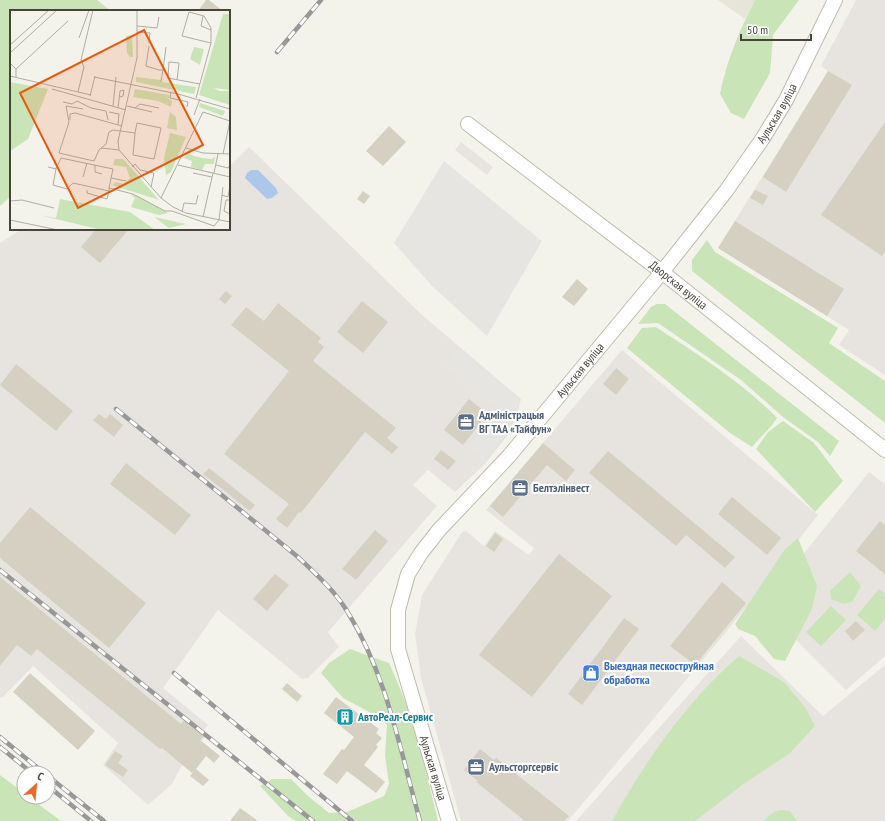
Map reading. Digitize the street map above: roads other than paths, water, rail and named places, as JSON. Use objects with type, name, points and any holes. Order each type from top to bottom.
[{"type":"street","name":"Аульская вуліца","points":[[449,821],[398,649],[398,610],[408,574],[420,553],[439,530],[509,456],[662,272],[726,191],[763,138],[786,100],[835,0]]},
{"type":"street","name":"Дворская вуліца","points":[[468,124],[662,272],[885,450]]},
{"type":"water","points":[[251,170],[258,170],[276,188],[278,193],[272,198],[267,199],[245,178],[247,173]]},
{"type":"railway","points":[[277,52],[321,0]]},
{"type":"railway","points":[[116,409],[298,557],[337,597],[361,635],[382,687],[399,740],[420,821]]},
{"type":"railway","points":[[0,570],[313,821]]},
{"type":"railway","points":[[174,673],[352,821]]},
{"type":"railway","points":[[0,737],[34,765]]},
{"type":"railway","points":[[0,747],[22,765]]},
{"type":"railway","points":[[56,782],[104,821]]},
{"type":"railway","points":[[56,793],[91,821]]},
{"type":"place","name":"Адміністрацыя ВГ ТАА «Тайфун»","points":[[466,422]]},
{"type":"place","name":"Белтэлінвест","points":[[520,488]]},
{"type":"place","name":"Выездная пескоструйная обработка","points":[[591,673]]},
{"type":"place","name":"АвтоРеал-Сервис","points":[[345,717]]},
{"type":"place","name":"Аульсторгсервіс","points":[[476,767]]}]
